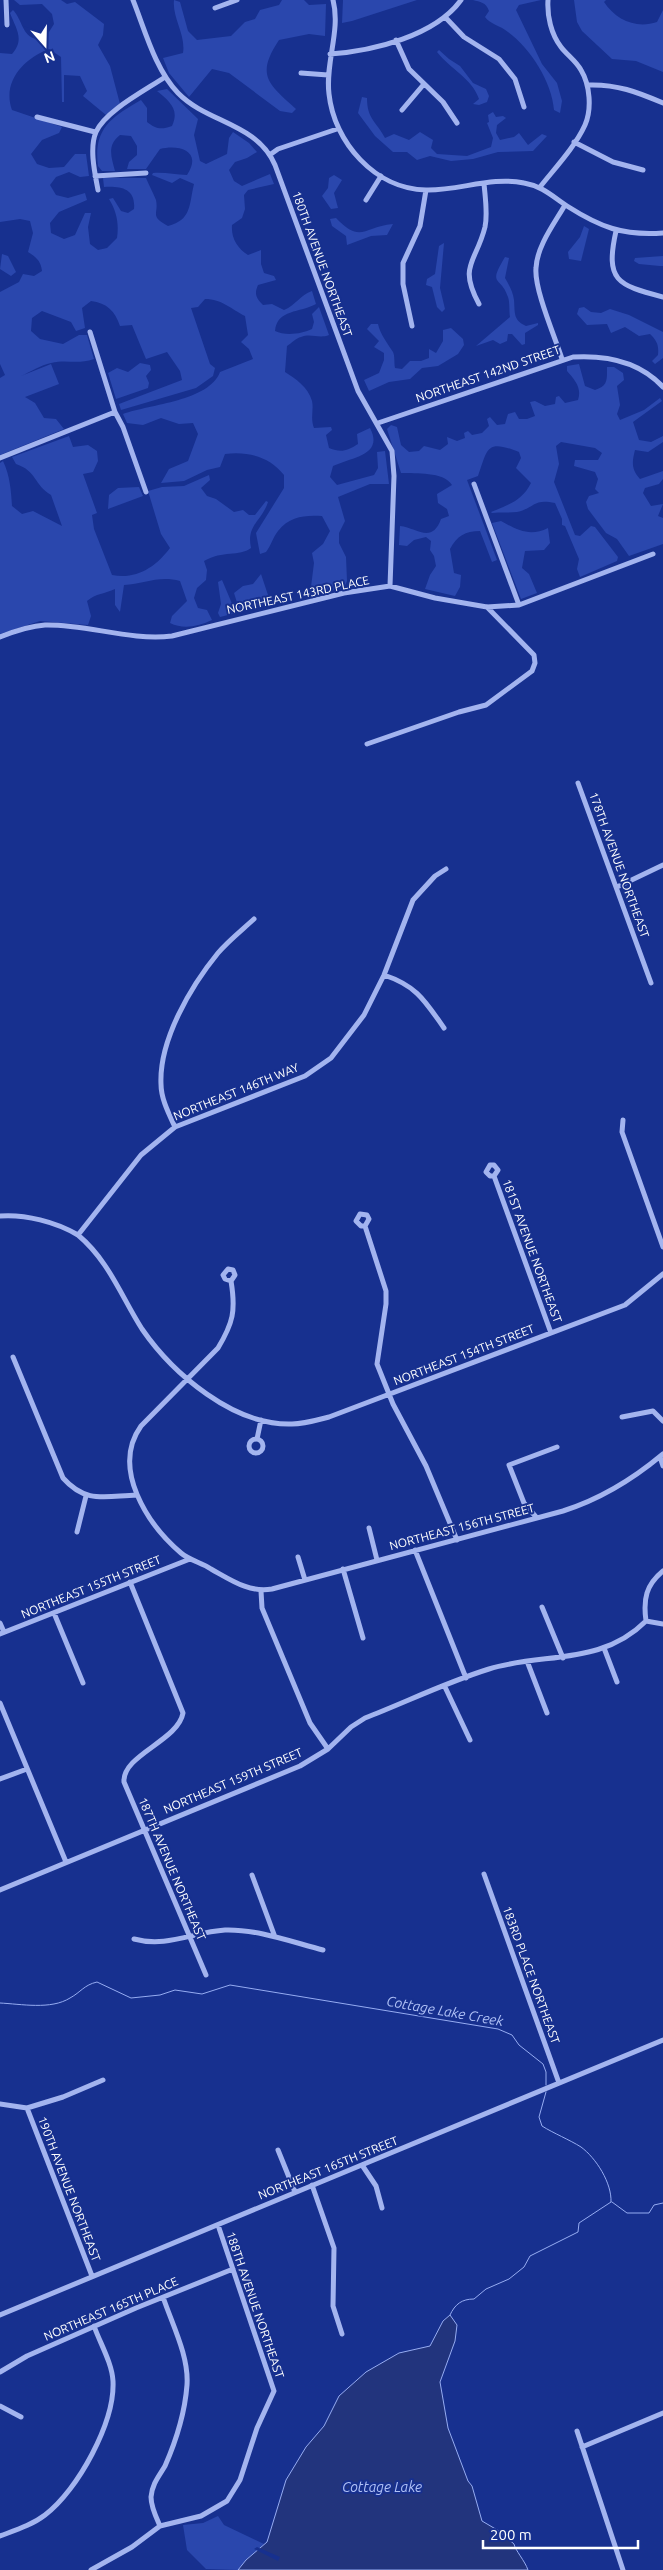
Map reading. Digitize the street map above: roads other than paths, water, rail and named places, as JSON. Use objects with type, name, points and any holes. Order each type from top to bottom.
[{"type":"street","points":[[6,0],[7,25]]},
{"type":"street","name":"180TH AVENUE NORTHEAST","points":[[133,0],[165,77],[191,104],[247,132],[271,154],[353,376],[365,403],[378,423],[392,451],[394,465],[390,586]]},
{"type":"street","points":[[215,8],[236,0]]},
{"type":"street","points":[[332,0],[336,16],[328,74],[331,109],[337,129],[358,158],[381,176],[403,185],[426,190],[508,181],[540,187],[588,219],[616,231],[634,234],[663,233]]},
{"type":"street","points":[[330,54],[364,50],[418,33],[446,18],[461,0]]},
{"type":"street","points":[[540,187],[574,142],[587,119],[588,86],[581,70],[561,47],[554,35],[549,21],[548,0]]},
{"type":"street","points":[[446,18],[464,37],[499,59],[515,79],[524,107]]},
{"type":"street","points":[[396,40],[409,69],[443,102],[456,123]]},
{"type":"street","points":[[301,73],[328,74]]},
{"type":"street","points":[[98,190],[95,176],[94,152],[96,132],[115,112],[165,77]]},
{"type":"street","points":[[402,110],[424,84]]},
{"type":"street","points":[[588,86],[613,85],[632,89],[663,103]]},
{"type":"street","points":[[37,118],[96,132]]},
{"type":"street","points":[[271,154],[280,153],[284,149],[337,129]]},
{"type":"street","points":[[574,142],[613,162],[643,170]]},
{"type":"street","points":[[95,176],[146,174]]},
{"type":"street","points":[[366,200],[381,176]]},
{"type":"street","points":[[479,304],[470,288],[469,270],[484,228],[484,183]]},
{"type":"street","points":[[412,326],[403,284],[404,263],[420,226],[426,190]]},
{"type":"street","points":[[562,358],[538,285],[535,270],[546,239],[565,205]]},
{"type":"street","points":[[616,231],[611,254],[612,265],[616,275],[631,289],[663,297]]},
{"type":"street","points":[[90,332],[115,412],[123,427],[146,492]]},
{"type":"street","name":"NORTHEAST 142ND STREET","points":[[378,423],[562,358],[603,357],[636,367],[663,386]]},
{"type":"street","points":[[0,458],[115,412]]},
{"type":"street","points":[[474,484],[519,605]]},
{"type":"street","name":"NORTHEAST 143RD PLACE","points":[[0,637],[20,629],[46,625],[149,637],[166,637],[344,593],[390,586],[436,598],[487,607],[519,605],[653,554]]},
{"type":"street","points":[[367,744],[459,712],[486,705],[532,672],[535,665],[534,655],[487,607]]},
{"type":"street","name":"178TH AVENUE NORTHEAST","points":[[578,783],[651,983]]},
{"type":"street","points":[[617,887],[663,865]]},
{"type":"street","name":"NORTHEAST 146TH WAY","points":[[78,1235],[141,1154],[174,1127],[304,1076],[331,1058],[353,1032],[384,974],[413,900],[435,876],[446,869]]},
{"type":"street","points":[[174,1127],[161,1085],[162,1068],[169,1040],[195,984],[219,952],[254,919]]},
{"type":"street","points":[[384,974],[402,981],[416,990],[444,1028]]},
{"type":"street","points":[[623,1120],[622,1132],[663,1247]]},
{"type":"street","name":"181ST AVENUE NORTHEAST","points":[[494,1176],[551,1333]]},
{"type":"street","points":[[0,1216],[28,1218],[52,1223],[78,1235]]},
{"type":"street","points":[[365,1226],[386,1291],[386,1304],[376,1357],[389,1394],[426,1466],[457,1540]]},
{"type":"street","name":"NORTHEAST 154TH STREET","points":[[78,1235],[104,1262],[131,1310],[155,1346],[187,1380],[216,1400],[261,1420],[291,1424],[308,1423],[329,1417],[625,1305],[663,1274]]},
{"type":"street","name":"NORTHEAST 156TH STREET","points":[[230,1281],[234,1306],[232,1321],[218,1348],[157,1408],[135,1434],[131,1455],[137,1495],[152,1525],[182,1554],[254,1590],[261,1591],[305,1580],[563,1511],[604,1496],[617,1489],[661,1456]]},
{"type":"street","points":[[13,1357],[63,1478],[74,1490],[86,1496],[137,1495]]},
{"type":"street","points":[[622,1417],[653,1411],[663,1421]]},
{"type":"street","points":[[257,1439],[261,1420]]},
{"type":"street","points":[[536,1517],[524,1503],[509,1465],[557,1447]]},
{"type":"street","points":[[661,1456],[663,1466]]},
{"type":"street","points":[[76,1532],[86,1496]]},
{"type":"street","points":[[369,1528],[377,1560]]},
{"type":"street","points":[[416,1550],[466,1678]]},
{"type":"street","points":[[298,1557],[305,1580]]},
{"type":"street","name":"NORTHEAST 155TH STREET","points":[[2,1633],[190,1559]]},
{"type":"street","points":[[343,1569],[363,1638]]},
{"type":"street","points":[[663,1570],[650,1584],[645,1594],[644,1607],[646,1621],[663,1624]]},
{"type":"street","name":"187TH AVENUE NORTHEAST","points":[[130,1582],[183,1713],[178,1726],[126,1770],[124,1782],[206,1975]]},
{"type":"street","points":[[261,1591],[262,1608],[310,1723],[328,1749]]},
{"type":"street","points":[[542,1607],[563,1658]]},
{"type":"street","points":[[54,1613],[82,1683]]},
{"type":"street","name":"NORTHEAST 159TH STREET","points":[[0,1890],[300,1766],[328,1749],[351,1728],[366,1718],[504,1665],[527,1660],[563,1658],[604,1648],[634,1632],[646,1621]]},
{"type":"street","points":[[0,1623],[2,1633]]},
{"type":"street","points":[[604,1648],[617,1682]]},
{"type":"street","points":[[527,1660],[546,1712]]},
{"type":"street","points":[[445,1687],[470,1740]]},
{"type":"street","points":[[0,1703],[66,1862]]},
{"type":"street","points":[[0,1779],[27,1769]]},
{"type":"street","name":"183RD PLACE NORTHEAST","points":[[484,1874],[559,2083]]},
{"type":"street","points":[[252,1875],[275,1937]]},
{"type":"street","points":[[134,1939],[149,1943],[191,1938],[211,1932],[235,1930],[275,1937],[323,1950]]},
{"type":"street","name":"NORTHEAST 165TH STREET","points":[[0,2315],[663,2040]]},
{"type":"street","points":[[0,2104],[28,2108],[63,2097],[103,2080]]},
{"type":"street","name":"190TH AVENUE NORTHEAST","points":[[28,2108],[92,2276]]},
{"type":"street","points":[[278,2150],[295,2192]]},
{"type":"street","points":[[362,2165],[376,2186],[382,2208]]},
{"type":"street","points":[[312,2185],[334,2248],[333,2306],[342,2334]]},
{"type":"street","name":"188TH AVENUE NORTHEAST","points":[[160,2526],[201,2516],[226,2501],[240,2480],[257,2428],[274,2392],[251,2330],[218,2225]]},
{"type":"street","name":"NORTHEAST 165TH PLACE","points":[[0,2372],[27,2356],[94,2326],[233,2269]]},
{"type":"street","points":[[91,2570],[132,2547],[160,2526],[151,2498],[153,2485],[164,2466],[185,2406],[187,2383],[184,2356],[163,2297]]},
{"type":"street","points":[[0,2536],[30,2524],[50,2510],[69,2491],[85,2468],[106,2417],[113,2379],[94,2326]]},
{"type":"street","points":[[0,2406],[21,2418]]},
{"type":"street","points":[[582,2447],[663,2413]]},
{"type":"street","points":[[577,2431],[624,2570]]},
{"type":"water","name":"Cottage Lake","points":[[450,2315],[457,2325],[455,2341],[440,2382],[448,2428],[468,2481],[472,2486],[482,2521],[499,2531],[514,2544],[528,2570],[238,2570],[246,2560],[267,2542],[286,2480],[306,2447],[324,2426],[339,2396],[366,2372],[399,2353],[430,2346],[443,2321]]},
{"type":"waterway","name":"Cottage Lake Creek","points":[[0,2003],[54,2004],[70,1998],[97,1982],[131,1998],[160,1995],[175,1990],[202,1994],[230,1985],[498,2029],[512,2035],[519,2045],[543,2064],[546,2072],[546,2085]]},
{"type":"waterway","name":"Cottage Lake Creek","points":[[546,2092],[539,2117],[542,2126],[587,2152],[606,2179],[611,2202]]},
{"type":"waterway","name":"Cottage Lake Creek","points":[[450,2315],[459,2303],[474,2299],[486,2289],[509,2279],[524,2267],[530,2256],[578,2232],[579,2223],[611,2202]]},
{"type":"waterway","points":[[612,2202],[627,2213],[649,2213],[654,2205],[663,2203]]}]
